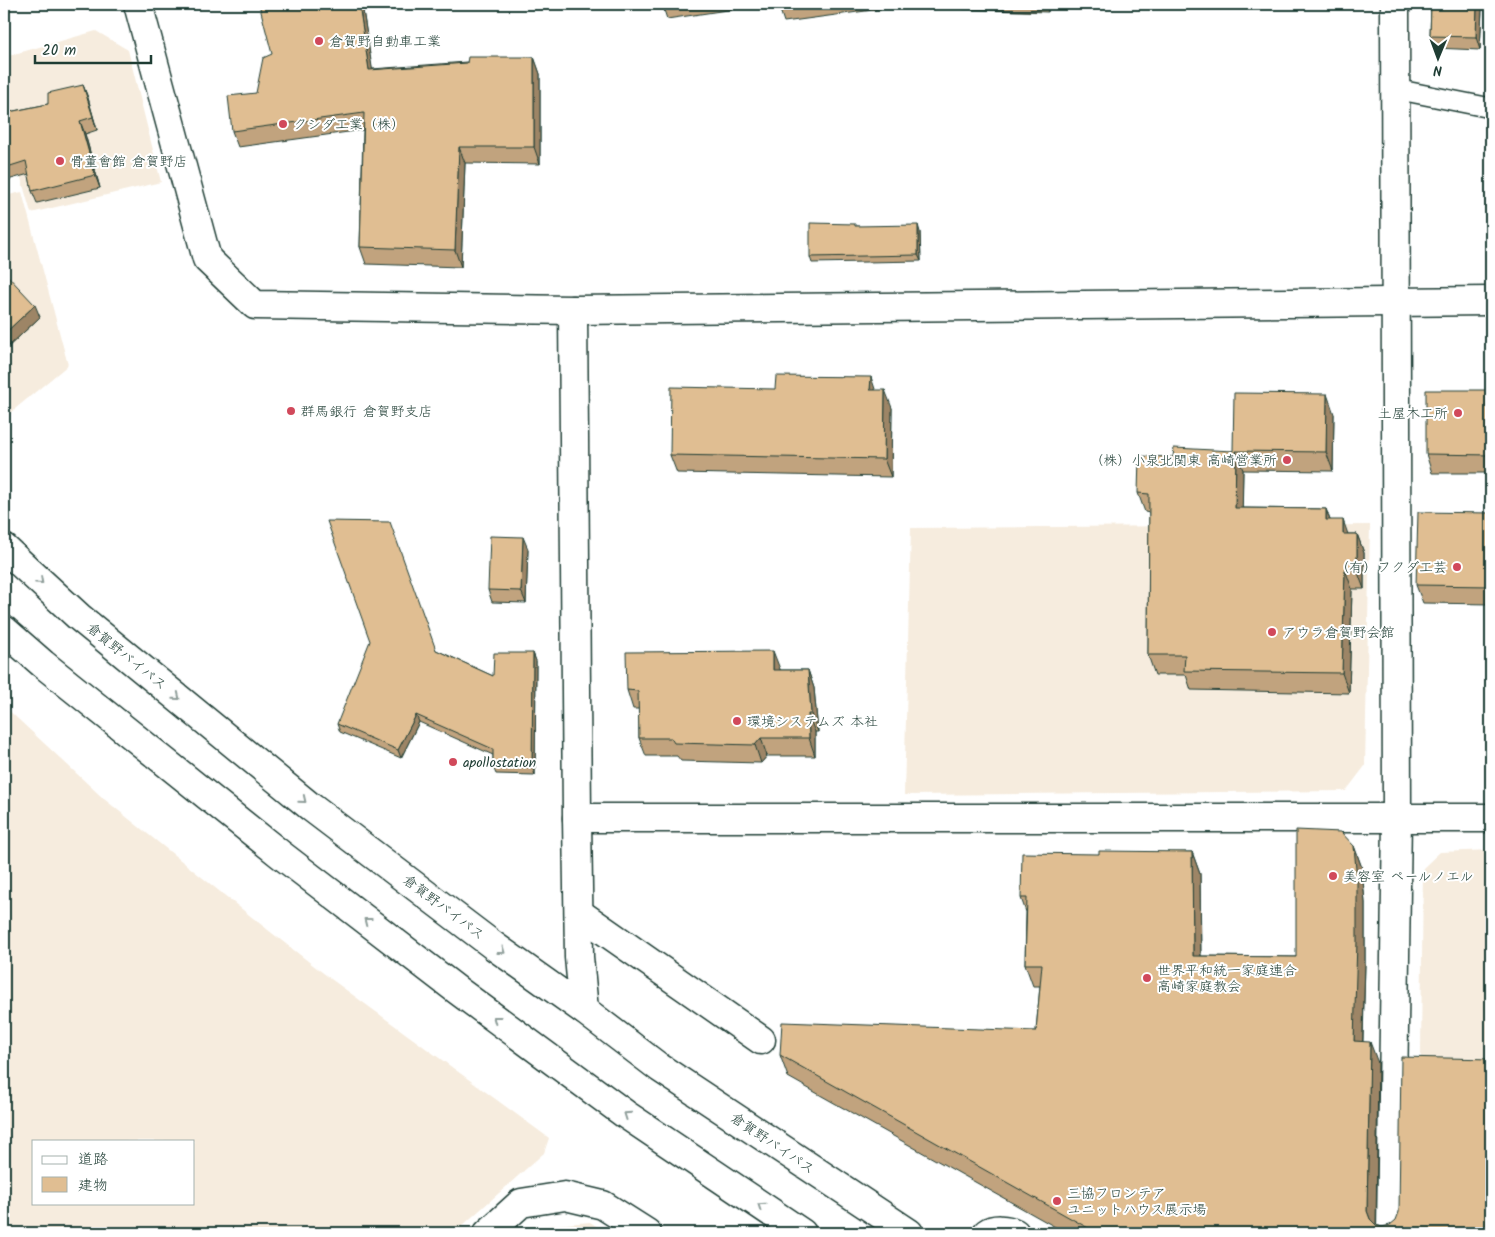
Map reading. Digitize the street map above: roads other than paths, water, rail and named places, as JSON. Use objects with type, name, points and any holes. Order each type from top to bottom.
[{"type":"main road","points":[[138,4],[207,259],[255,305],[573,310],[1491,302]]},
{"type":"main road","points":[[1391,1233],[1397,818],[1395,4]]},
{"type":"main road","points":[[573,310],[576,818],[579,957],[584,1010]]},
{"type":"main road","name":"倉賀野バイパス","points":[[4,548],[79,617],[312,808],[494,946],[584,1010],[660,1068],[909,1233]]},
{"type":"main road","points":[[4,630],[43,664],[280,854],[457,990],[625,1114],[802,1233]]},
{"type":"main road","points":[[576,818],[1491,818]]},
{"type":"main road","points":[[578,913],[762,1040]]},
{"type":"main road","points":[[488,1233],[522,1203],[565,1196],[603,1205],[647,1233]]},
{"type":"main road","points":[[987,1233],[1009,1230],[1014,1233]]},
{"type":"lane","points":[[1395,89],[1491,108]]},
{"type":"place","name":"倉賀野自動車工業","points":[[319,41]]},
{"type":"place","name":"クシダ工業（株）","points":[[283,124]]},
{"type":"place","name":"骨董會館 倉賀野店","points":[[60,161]]},
{"type":"place","name":"群馬銀行 倉賀野支店","points":[[291,411]]},
{"type":"place","name":"土屋木工所","points":[[1458,413]]},
{"type":"place","name":"（株）小泉北関東 高崎営業所","points":[[1287,460]]},
{"type":"place","name":"（有）フクダ工芸","points":[[1457,567]]},
{"type":"place","name":"アウラ倉賀野会館","points":[[1272,632]]},
{"type":"place","name":"環境システムズ 本社","points":[[737,721]]},
{"type":"place","name":"apollostation","points":[[453,762]]},
{"type":"place","name":"美容室 ペールノエル","points":[[1333,876]]},
{"type":"place","name":"世界平和統一家庭連合 高崎家庭教会","points":[[1147,978]]},
{"type":"place","name":"三協フロンテア ユニットハウス展示場","points":[[1057,1201]]}]
